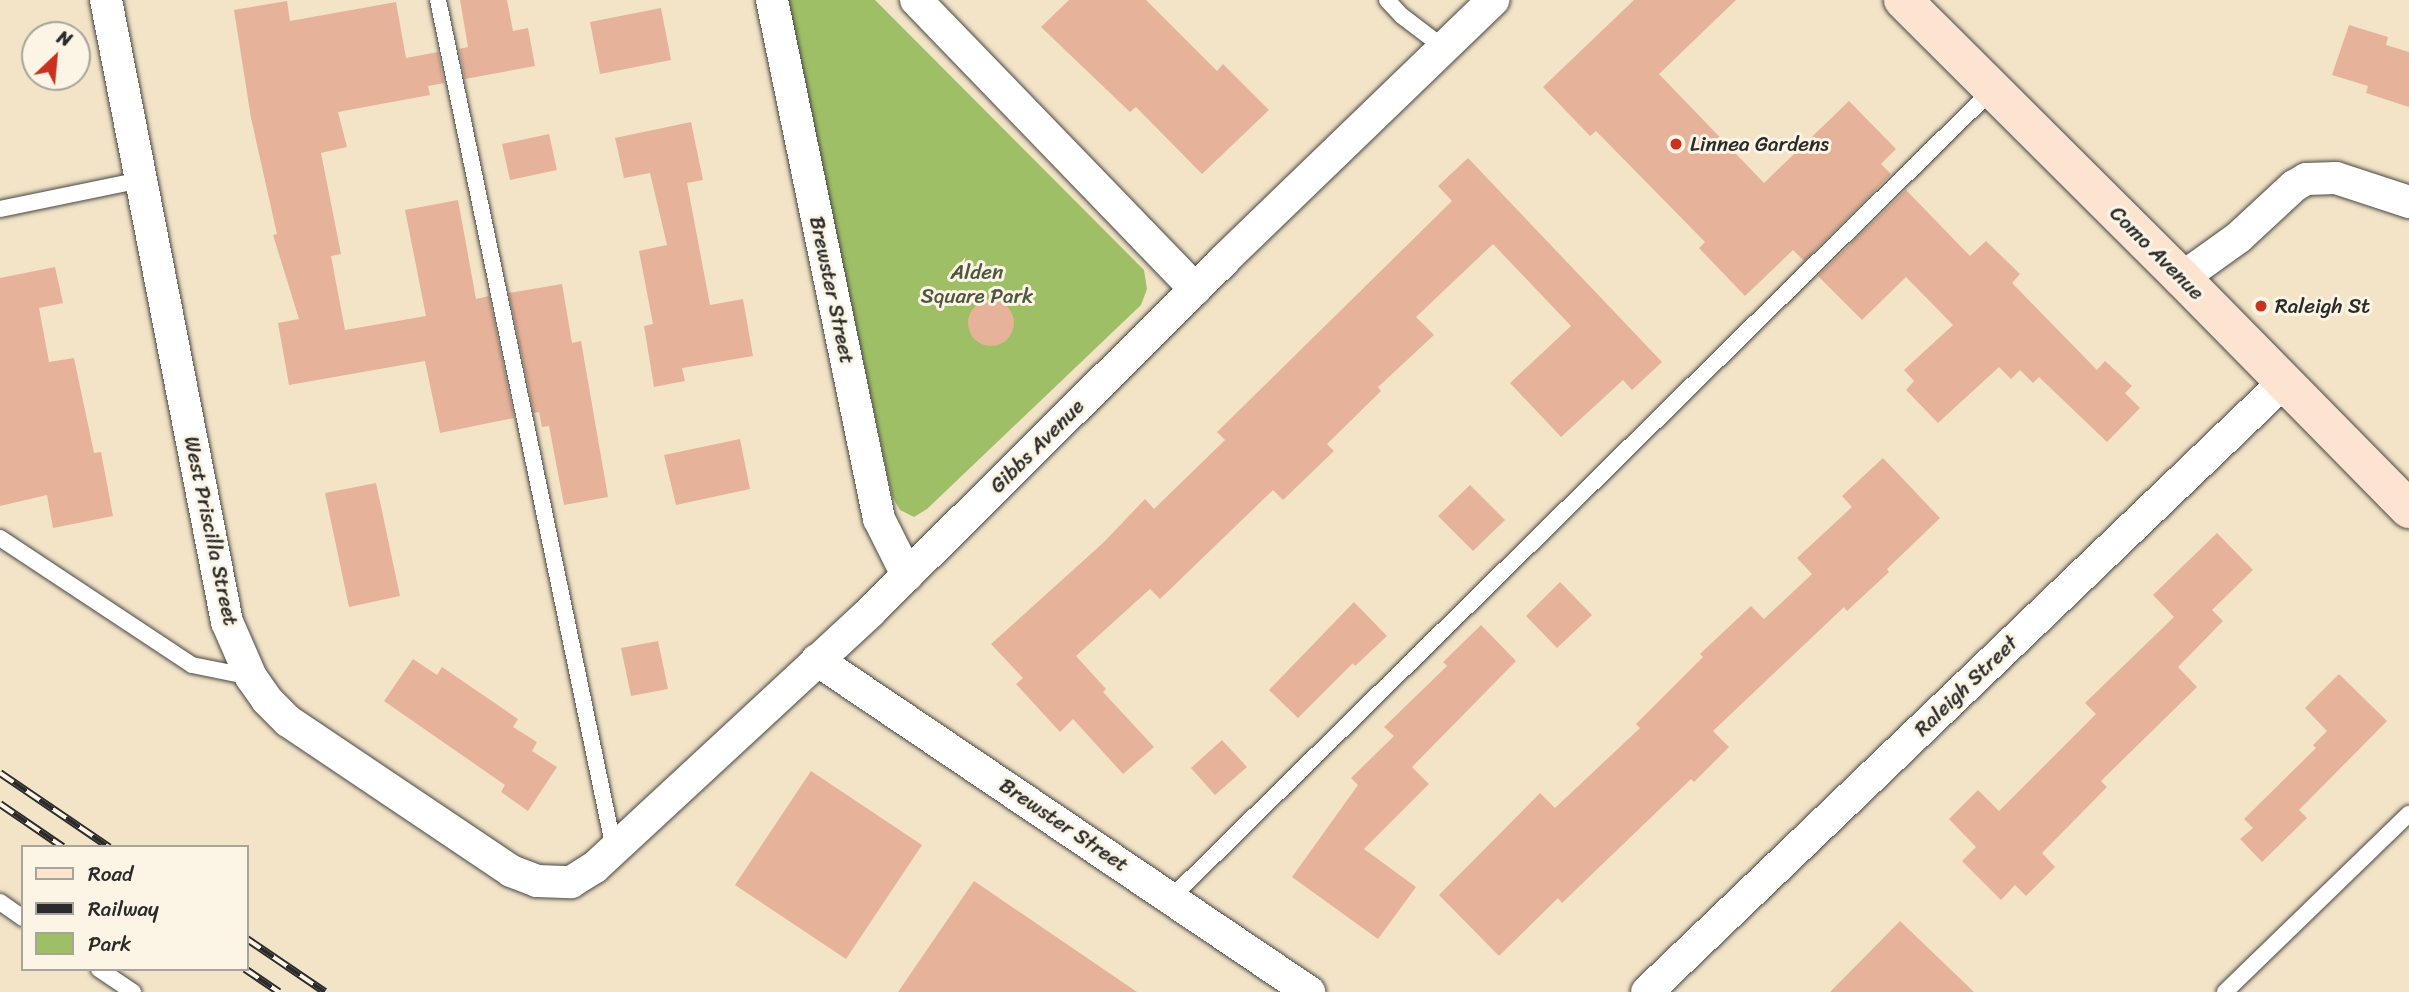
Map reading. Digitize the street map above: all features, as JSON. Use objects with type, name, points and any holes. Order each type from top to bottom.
[{"type":"main road","name":"Como Avenue","points":[[1903,0],[2285,381],[2409,509]]},
{"type":"street","name":"West Priscilla Street","points":[[106,0],[227,622],[251,677],[267,700],[288,721],[510,871],[537,881],[571,881]]},
{"type":"street","name":"Brewster Street","points":[[772,0],[879,519],[907,575]]},
{"type":"street","points":[[916,0],[1195,289]]},
{"type":"street","name":"Gibbs Avenue","points":[[571,881],[595,867],[907,575],[1195,289],[1493,0]]},
{"type":"street","points":[[2182,278],[2239,237],[2294,186],[2306,179],[2336,178],[2409,202]]},
{"type":"street","name":"Raleigh Street","points":[[1647,992],[2285,381]]},
{"type":"street","name":"Brewster Street","points":[[817,660],[1309,992]]},
{"type":"lane","points":[[438,0],[614,849]]},
{"type":"lane","points":[[1387,0],[1402,16],[1443,47]]},
{"type":"lane","points":[[1171,898],[1992,90]]},
{"type":"lane","points":[[0,209],[141,180]]},
{"type":"lane","points":[[0,538],[191,665],[251,677]]},
{"type":"lane","points":[[2225,992],[2409,814]]},
{"type":"lane","points":[[0,902],[21,917]]},
{"type":"lane","points":[[102,971],[133,992]]},
{"type":"green space","name":"Alden Square Park","points":[[786,0],[875,0],[1144,270],[1147,289],[1141,305],[927,509],[914,517],[900,510],[892,496]]},
{"type":"building","points":[[460,0],[507,0],[513,31],[528,28],[535,66],[465,79],[459,49],[468,47]]},
{"type":"building","points":[[1069,0],[1146,0],[1217,71],[1223,64],[1269,110],[1202,174],[1136,107],[1130,112],[1041,27]]},
{"type":"building","name":"Linnea Gardens","points":[[1634,0],[1736,0],[1659,74],[1764,183],[1849,101],[1896,149],[1881,164],[1891,174],[1804,261],[1793,250],[1745,296],[1699,248],[1705,242],[1596,131],[1590,136],[1543,87]]},
{"type":"building","points":[[287,1],[290,21],[396,2],[406,58],[438,52],[444,83],[428,86],[430,95],[338,112],[347,147],[321,153],[341,254],[331,256],[345,330],[426,316],[405,210],[458,200],[476,299],[489,296],[514,418],[440,433],[425,361],[289,385],[278,323],[299,319],[273,235],[277,234],[251,118],[234,10]]},
{"type":"building","points":[[661,8],[671,60],[600,74],[590,22]]},
{"type":"building","points":[[2349,25],[2388,37],[2386,45],[2409,52],[2409,107],[2366,93],[2368,86],[2332,75]]},
{"type":"building","points":[[691,122],[703,180],[687,183],[710,305],[743,299],[753,356],[682,368],[685,381],[654,387],[644,326],[653,324],[639,251],[667,245],[650,173],[624,178],[615,138]]},
{"type":"building","points":[[549,134],[557,170],[510,180],[502,144]]},
{"type":"building","points":[[1468,158],[1662,362],[1632,390],[1623,380],[1561,437],[1510,383],[1571,326],[1493,244],[1416,317],[1434,335],[1378,387],[1381,391],[1327,444],[1334,451],[1283,500],[1273,490],[1160,599],[1150,589],[1076,656],[1106,689],[1103,692],[1154,747],[1123,774],[1073,719],[1060,732],[1016,684],[1023,678],[991,644],[1104,542],[1145,499],[1154,509],[1225,440],[1217,432],[1452,201],[1438,186]]},
{"type":"building","points":[[1906,190],[1970,256],[1986,241],[2020,274],[2012,283],[2097,370],[2105,361],[2132,386],[2125,393],[2140,408],[2107,442],[2039,377],[2033,383],[2020,370],[2011,379],[1999,367],[1938,423],[1906,390],[1914,381],[1904,370],[1953,325],[1906,277],[1862,320],[1818,276]]},
{"type":"building","points":[[55,267],[63,303],[39,308],[49,362],[74,358],[94,453],[101,452],[113,516],[53,528],[47,495],[0,506],[0,278]]},
{"type":"building","points":[[562,284],[572,343],[581,341],[608,497],[564,505],[549,426],[542,427],[539,412],[534,413],[509,293]]},
{"type":"building","points":[[991,300],[1007,307],[1014,323],[1007,339],[991,346],[975,339],[968,323],[975,307]]},
{"type":"building","points":[[740,439],[750,489],[676,505],[664,455]]},
{"type":"building","points":[[1883,458],[1940,518],[1887,569],[1889,572],[1847,611],[1844,607],[1713,731],[1729,747],[1694,782],[1691,779],[1562,903],[1558,898],[1499,956],[1439,895],[1540,793],[1555,808],[1640,728],[1636,724],[1703,657],[1700,654],[1751,606],[1764,619],[1812,574],[1797,558],[1852,507],[1842,496]]},
{"type":"building","points":[[376,483],[400,596],[349,607],[325,493]]},
{"type":"building","points":[[1470,485],[1505,520],[1473,551],[1438,516]]},
{"type":"building","points":[[2217,533],[2253,570],[2212,610],[2223,621],[2178,667],[2197,687],[2101,781],[2107,787],[2042,853],[2055,867],[2026,896],[2015,885],[2001,900],[1962,861],[1976,847],[1949,819],[1978,790],[1999,811],[2096,714],[2085,703],[2174,617],[2153,595]]},
{"type":"building","points":[[1560,582],[1592,615],[1557,648],[1526,616]]},
{"type":"building","points":[[1354,602],[1387,636],[1355,666],[1353,663],[1298,718],[1269,690]]},
{"type":"building","points":[[1481,625],[1516,661],[1412,767],[1429,784],[1364,849],[1416,887],[1378,939],[1292,877],[1358,785],[1351,778],[1394,736],[1384,727],[1447,666],[1443,662]]},
{"type":"building","points":[[658,641],[668,689],[631,696],[621,648]]},
{"type":"building","points":[[413,659],[437,675],[442,667],[518,719],[513,727],[537,742],[532,751],[557,767],[528,811],[501,792],[505,785],[384,701]]},
{"type":"building","points":[[2339,674],[2387,721],[2299,810],[2307,818],[2262,862],[2240,839],[2253,828],[2244,819],[2316,748],[2313,745],[2327,731],[2305,708]]},
{"type":"building","points":[[1222,740],[1247,767],[1215,795],[1191,768]]},
{"type":"building","points":[[811,771],[922,845],[846,959],[735,885]]},
{"type":"building","points":[[974,881],[1137,992],[898,992]]},
{"type":"building","points":[[1900,921],[1974,992],[1830,992]]},
{"type":"railway","points":[[0,773],[106,845]]},
{"type":"railway","points":[[0,804],[60,845]]},
{"type":"railway","points":[[248,940],[325,992]]},
{"type":"railway","points":[[248,971],[279,992]]},
{"type":"place","name":"Linnea Gardens","points":[[1676,144]]},
{"type":"place","name":"Raleigh St","points":[[2261,306]]}]
